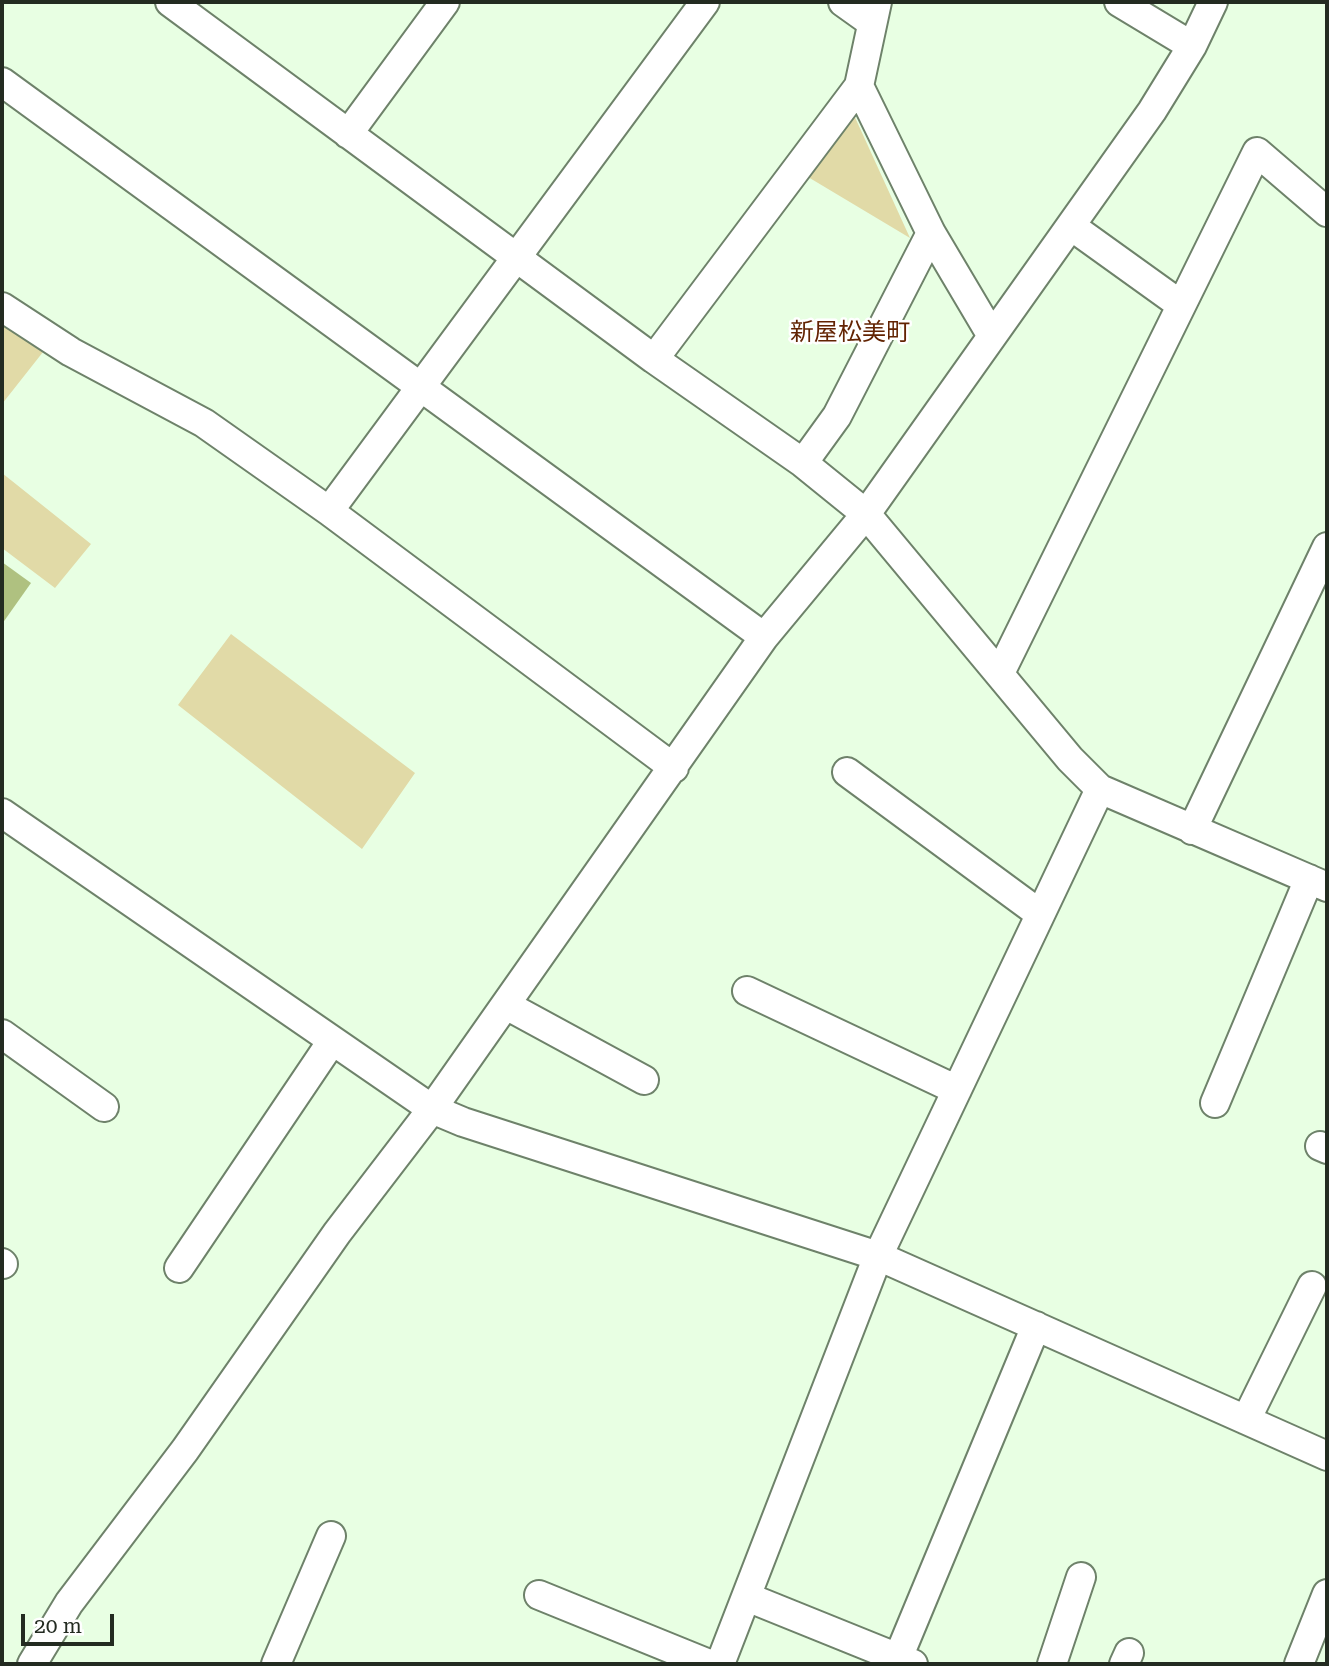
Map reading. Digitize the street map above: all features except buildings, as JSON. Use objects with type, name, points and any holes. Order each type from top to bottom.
[{"type":"street","points":[[170,2],[654,359],[803,463],[866,514],[1070,760],[1100,789],[1318,883],[1215,1103]]},
{"type":"street","points":[[348,134],[445,2]]},
{"type":"street","points":[[329,511],[705,2]]},
{"type":"street","points":[[654,359],[859,86],[874,12],[843,2]]},
{"type":"street","points":[[1119,2],[1192,47]]},
{"type":"street","points":[[32,1664],[69,1603],[186,1450],[337,1233],[432,1109],[764,637],[866,514],[1071,226],[1152,111],[1192,47],[1213,2]]},
{"type":"street","points":[[2,82],[764,637]]},
{"type":"street","points":[[859,86],[931,233],[992,336]]},
{"type":"street","points":[[1000,673],[1257,152],[1327,212]]},
{"type":"street","points":[[1071,226],[1181,305]]},
{"type":"street","points":[[803,463],[837,416],[931,233]]},
{"type":"street","points":[[2,307],[71,352],[204,423],[329,511],[674,768]]},
{"type":"street","points":[[1192,830],[1327,547]]},
{"type":"street","points":[[847,772],[1040,914]]},
{"type":"street","points":[[720,1664],[878,1256],[1100,789]]},
{"type":"street","points":[[2,813],[432,1109],[463,1122],[878,1256],[1327,1456]]},
{"type":"street","points":[[747,991],[957,1090]]},
{"type":"street","points":[[506,1005],[644,1080]]},
{"type":"street","points":[[2,1034],[104,1107]]},
{"type":"street","points":[[179,1268],[332,1041]]},
{"type":"street","points":[[1246,1420],[1312,1286]]},
{"type":"street","points":[[747,1597],[906,1661],[1036,1326]]},
{"type":"street","points":[[276,1664],[331,1536]]},
{"type":"street","points":[[1052,1664],[1081,1577]]},
{"type":"street","points":[[1299,1664],[1327,1594]]},
{"type":"street","points":[[540,1595],[709,1664]]},
{"type":"shaded area","points":[[853,113],[910,238],[808,177]]},
{"type":"shaded area","points":[[2,324],[43,352],[2,404]]},
{"type":"shaded area","points":[[2,473],[91,544],[55,588],[2,548]]},
{"type":"shaded area","points":[[231,634],[415,773],[362,849],[178,705]]},
{"type":"district","name":"新屋松美町","points":[[850,333]]}]
